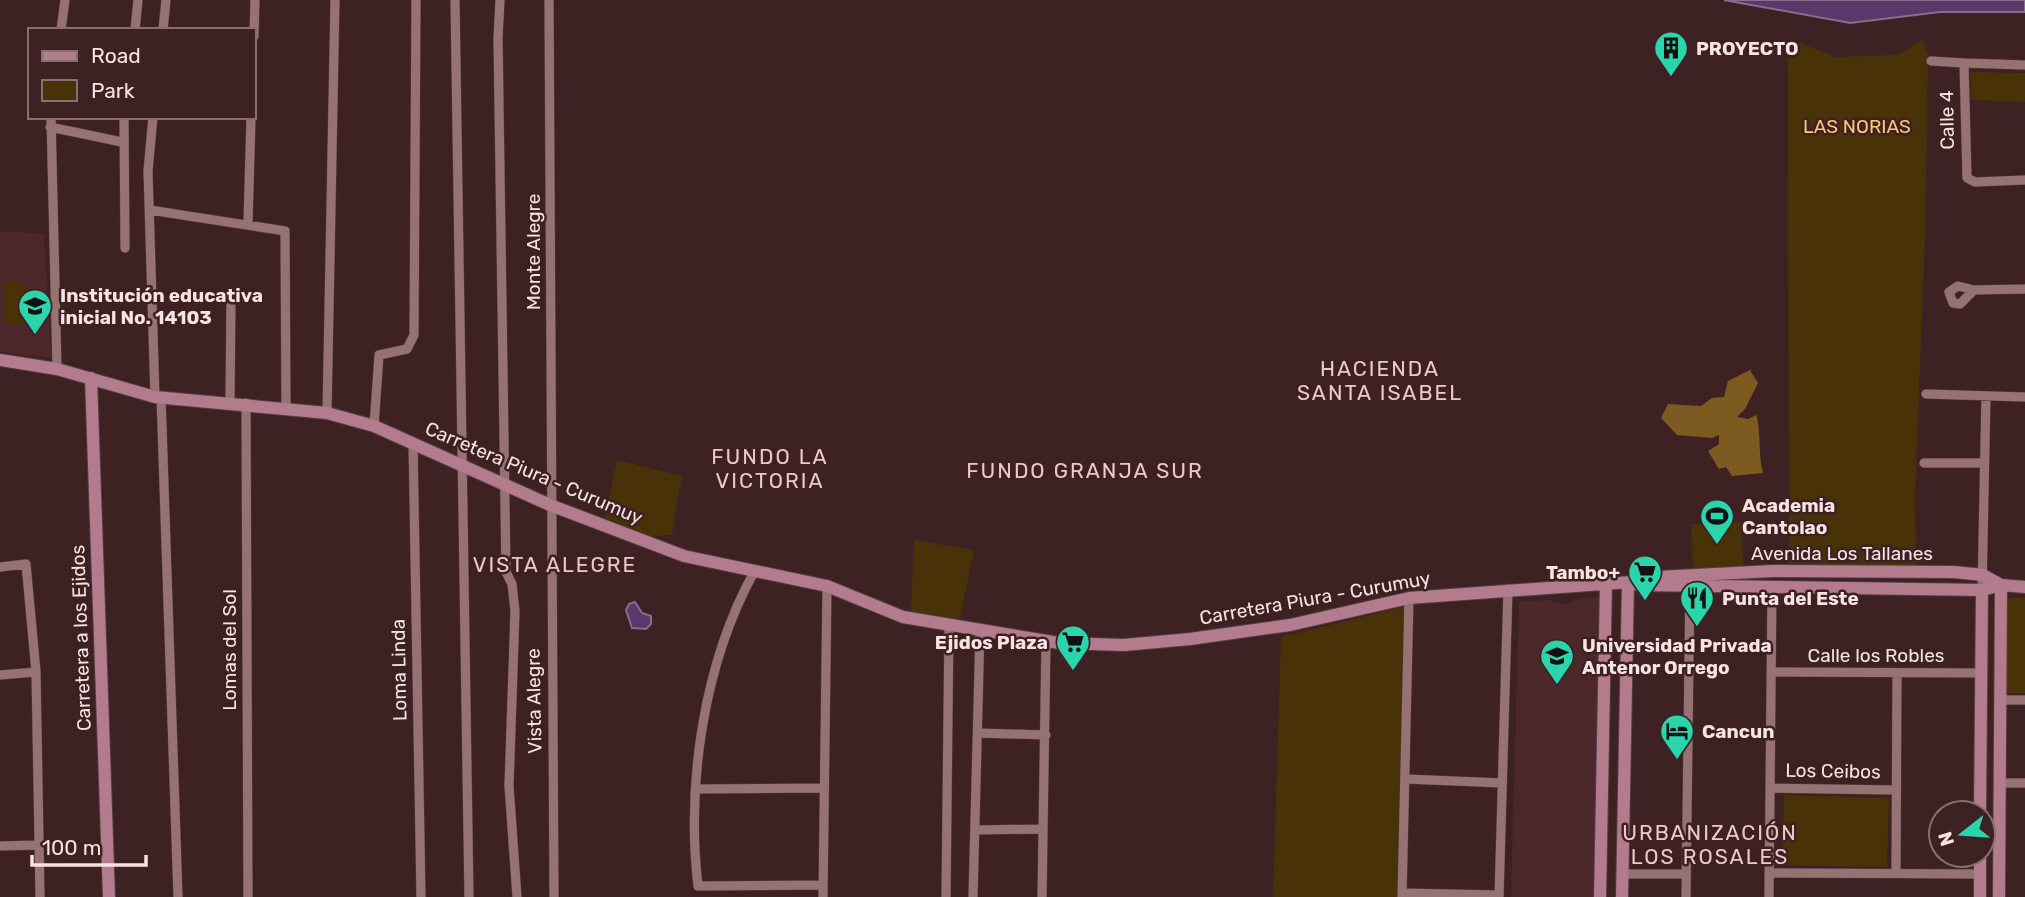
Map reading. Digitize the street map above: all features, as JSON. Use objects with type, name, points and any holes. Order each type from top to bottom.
[{"type":"main road","name":"Carretera Piura - Curumuy","points":[[0,360],[57,369],[158,397],[246,403],[327,413],[374,426],[550,505],[684,556],[827,586],[903,617],[1046,641],[1112,645],[1190,639],[1290,625],[1409,598],[1634,582]]},
{"type":"main road","name":"Carretera a los Ejidos","points":[[91,378],[109,897]]},
{"type":"main road","name":"Avenida Los Tallanes","points":[[1634,582],[1894,570],[1983,575],[2001,585]]},
{"type":"main road","name":"Avenida Los Tallanes","points":[[1690,580],[1772,586],[1982,590],[2001,585],[2025,587]]},
{"type":"main road","points":[[1622,897],[1634,582]]},
{"type":"main road","points":[[1600,897],[1606,583]]},
{"type":"main road","points":[[1999,897],[2001,585]]},
{"type":"main road","points":[[1980,799],[1982,590]]},
{"type":"main road","points":[[1602,808],[1624,809]]},
{"type":"main road","points":[[1980,869],[1980,897]]},
{"type":"street","points":[[61,28],[65,0]]},
{"type":"street","points":[[135,28],[138,0]]},
{"type":"street","points":[[163,28],[166,0]]},
{"type":"street","points":[[254,28],[255,0]]},
{"type":"street","points":[[327,413],[335,0]]},
{"type":"street","points":[[374,426],[379,355],[407,349],[414,334],[416,0]]},
{"type":"street","points":[[454,0],[469,897]]},
{"type":"street","points":[[500,0],[498,51],[506,572],[512,584],[514,611],[509,786],[517,897]]},
{"type":"street","name":"Monte Alegre","points":[[549,0],[550,505]]},
{"type":"street","points":[[1931,61],[1964,63]]},
{"type":"street","name":"Calle 4","points":[[2025,65],[1964,63],[1967,178],[1975,181],[2025,180]]},
{"type":"street","points":[[124,119],[125,248]]},
{"type":"street","points":[[153,119],[148,172],[178,897]]},
{"type":"street","points":[[248,223],[251,119]]},
{"type":"street","points":[[57,369],[51,122],[122,142]]},
{"type":"street","points":[[150,210],[282,228],[287,234],[286,408]]},
{"type":"street","points":[[1974,290],[2025,289]]},
{"type":"street","points":[[230,402],[232,298]]},
{"type":"street","points":[[1926,394],[2025,397]]},
{"type":"street","points":[[1982,590],[1986,396]]},
{"type":"street","name":"Lomas del Sol","points":[[246,403],[248,897]]},
{"type":"street","name":"Loma Linda","points":[[413,442],[421,897]]},
{"type":"street","points":[[1924,463],[1985,463]]},
{"type":"street","name":"Vista Alegre","points":[[550,505],[554,897]]},
{"type":"street","points":[[0,567],[26,564],[36,672],[40,897]]},
{"type":"street","points":[[754,572],[728,625],[706,708],[696,789],[698,881],[701,887],[823,885]]},
{"type":"street","points":[[1686,897],[1690,580]]},
{"type":"street","points":[[823,897],[827,586]]},
{"type":"street","points":[[1769,897],[1772,586]]},
{"type":"street","points":[[1409,598],[1402,895],[1499,896],[1507,589]]},
{"type":"street","points":[[946,897],[948,625]]},
{"type":"street","points":[[973,897],[980,630]]},
{"type":"street","points":[[1042,897],[1046,641]]},
{"type":"street","points":[[0,675],[36,672]]},
{"type":"street","name":"Calle los Robles","points":[[1772,672],[1980,673]]},
{"type":"street","points":[[1896,873],[1897,673]]},
{"type":"street","points":[[2000,700],[2025,700]]},
{"type":"street","points":[[978,733],[1046,735]]},
{"type":"street","points":[[1406,779],[1502,783]]},
{"type":"street","points":[[2000,783],[2025,783]]},
{"type":"street","points":[[696,789],[824,788]]},
{"type":"street","name":"Los Ceibos","points":[[1770,788],[1895,790]]},
{"type":"street","points":[[975,830],[1043,829]]},
{"type":"street","points":[[0,846],[38,845]]},
{"type":"street","points":[[1769,873],[1980,874]]},
{"type":"street","points":[[1623,874],[1686,874]]},
{"type":"shaded area","points":[[1724,0],[2025,0],[2025,12],[1940,12],[1850,23]]},
{"type":"shaded area","points":[[0,231],[44,234],[51,358],[0,352]]},
{"type":"shaded area","points":[[1750,370],[1758,383],[1745,409],[1737,417],[1748,419],[1756,415],[1763,473],[1732,476],[1726,467],[1719,469],[1708,451],[1719,444],[1719,435],[1712,438],[1677,435],[1661,418],[1668,404],[1701,406],[1712,398],[1724,397],[1728,381]]},
{"type":"shaded area","name":"Universidad Privada Antenor Orrego","points":[[1600,597],[1593,897],[1511,897],[1519,602],[1548,600],[1565,605],[1579,598]]},
{"type":"shaded area","points":[[635,602],[642,613],[651,616],[651,624],[646,629],[632,628],[626,610],[629,604]]},
{"type":"green space","name":"LAS NORIAS","points":[[1788,38],[1836,57],[1898,55],[1923,39],[1928,55],[1925,236],[1915,495],[1916,565],[1789,567]]},
{"type":"green space","points":[[1970,72],[2025,73],[2025,102],[1971,100]]},
{"type":"green space","points":[[4,282],[26,283],[26,323],[3,323]]},
{"type":"green space","points":[[617,460],[682,476],[672,535],[651,536],[605,518]]},
{"type":"green space","name":"Academia Cantolao","points":[[1741,522],[1743,568],[1693,570],[1691,524]]},
{"type":"green space","points":[[914,540],[974,550],[960,619],[911,611]]},
{"type":"green space","points":[[2006,598],[2025,598],[2025,693],[2004,693]]},
{"type":"green space","points":[[1406,606],[1399,897],[1273,897],[1281,637]]},
{"type":"green space","points":[[1784,795],[1889,798],[1887,867],[1782,865]]},
{"type":"place","name":"PROYECTO","points":[[1671,78]]},
{"type":"place","name":"Institución educativa inicial No. 14103","points":[[35,336]]},
{"type":"place","name":"Academia Cantolao","points":[[1717,546]]},
{"type":"place","name":"Tambo+","points":[[1645,602]]},
{"type":"place","name":"Punta del Este","points":[[1697,628]]},
{"type":"place","name":"Ejidos Plaza","points":[[1073,672]]},
{"type":"place","name":"Universidad Privada Antenor Orrego","points":[[1557,686]]},
{"type":"place","name":"Cancun","points":[[1677,761]]},
{"type":"district","name":"HACIENDA SANTA ISABEL","points":[[1380,380]]},
{"type":"district","name":"FUNDO LA VICTORIA","points":[[770,468]]},
{"type":"district","name":"FUNDO GRANJA SUR","points":[[1085,470]]},
{"type":"district","name":"VISTA ALEGRE","points":[[555,564]]},
{"type":"district","name":"URBANIZACIÓN LOS ROSALES","points":[[1710,844]]}]
